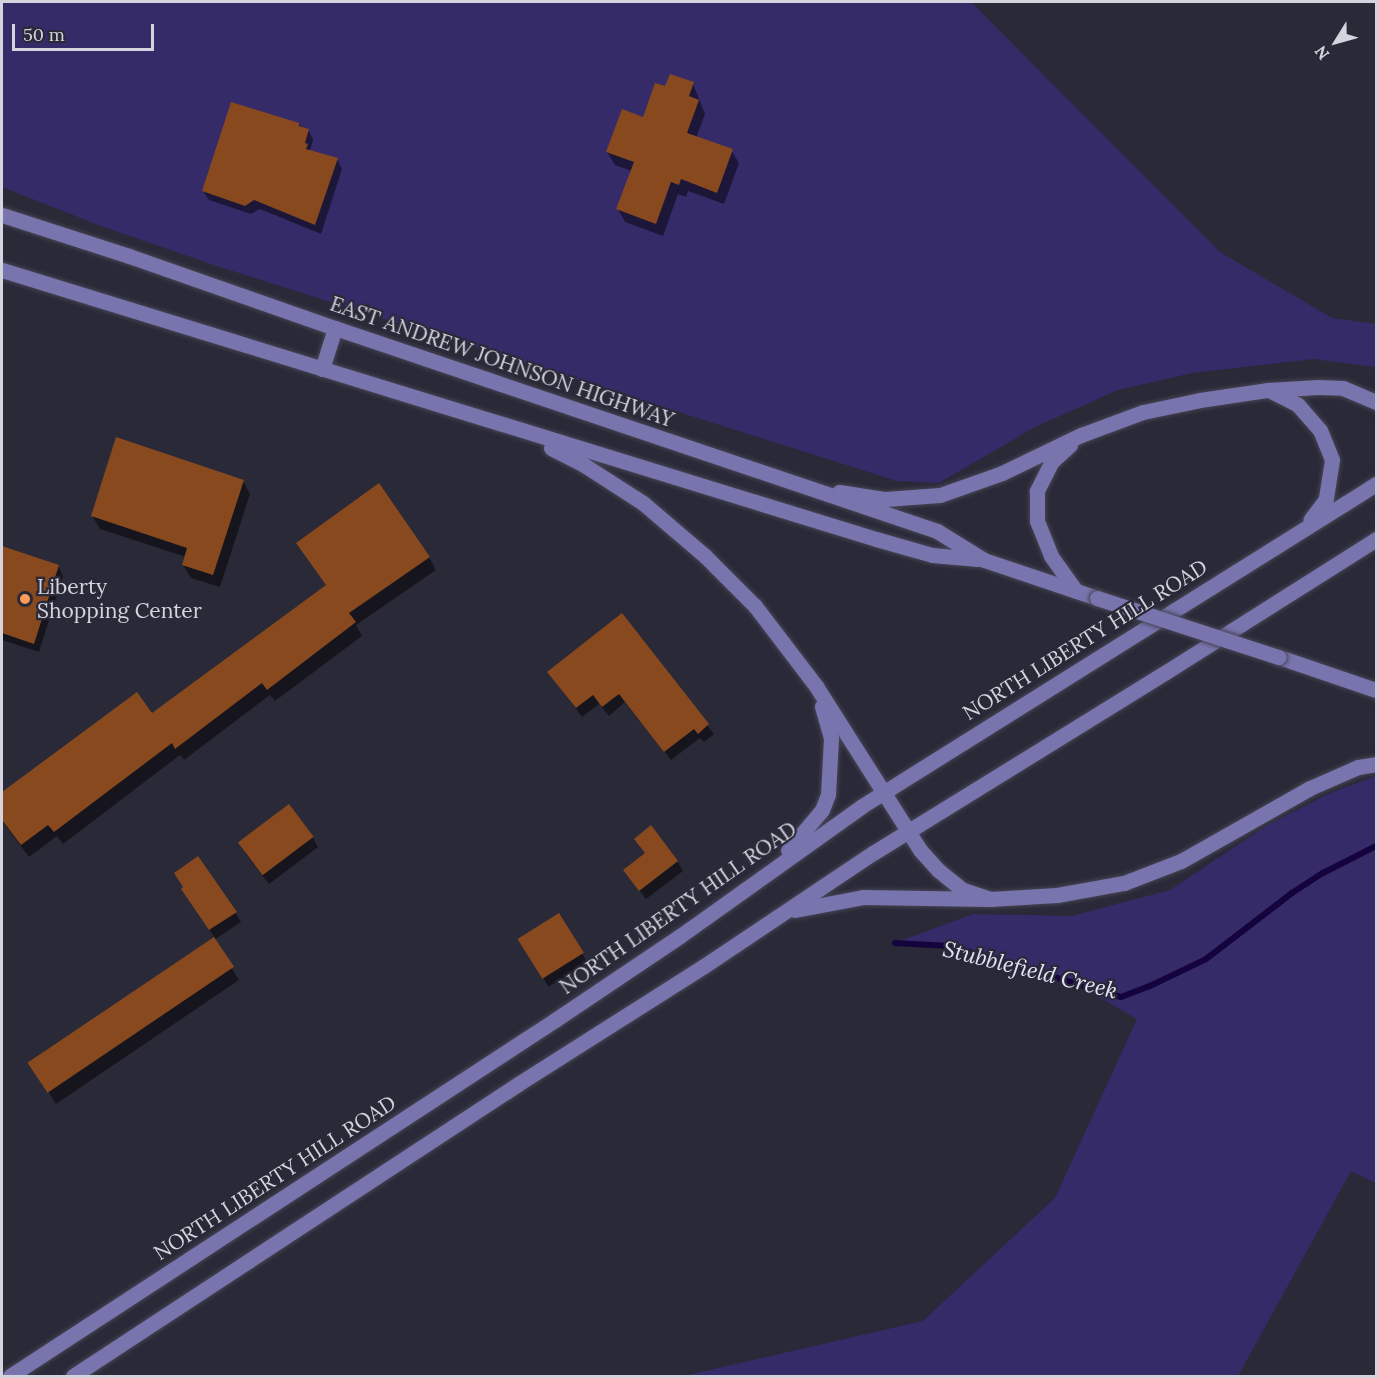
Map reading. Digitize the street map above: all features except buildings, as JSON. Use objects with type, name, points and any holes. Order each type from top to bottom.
[{"type":"main road","name":"EAST ANDREW JOHNSON HIGHWAY","points":[[2,215],[129,256],[334,328],[937,531],[984,560],[1377,690]]},
{"type":"main road","name":"EAST ANDREW JOHNSON HIGHWAY","points":[[2,270],[514,429],[932,555],[984,560]]},
{"type":"main road","points":[[322,369],[334,328]]},
{"type":"main road","points":[[1343,388],[1377,402]]},
{"type":"main road","points":[[804,486],[885,499],[940,495],[1002,473],[1081,435],[1143,412],[1268,390],[1377,388]]},
{"type":"main road","points":[[1268,390],[1298,405],[1320,430],[1332,460],[1326,499],[1303,529]]},
{"type":"main road","points":[[514,429],[584,465],[643,503],[705,556],[754,606],[816,686],[907,831],[938,870],[963,890],[990,899]]},
{"type":"main road","points":[[1076,591],[1051,556],[1037,521],[1037,491],[1053,461],[1081,435]]},
{"type":"main road","name":"NORTH LIBERTY HILL ROAD","points":[[10,1377],[555,1020],[680,936],[883,793],[1377,484]]},
{"type":"main road","points":[[73,1377],[907,831],[1166,672],[1377,538]]},
{"type":"main road","points":[[768,872],[806,831],[822,810],[828,794],[831,738],[816,686]]},
{"type":"main road","points":[[780,915],[836,900],[863,897],[990,899],[1057,895],[1124,882],[1181,861],[1310,788],[1358,767],[1377,764]]},
{"type":"shaded area","points":[[2,2],[971,2],[1220,252],[1332,318],[1376,324],[1376,367],[1313,359],[1192,373],[1118,390],[1035,427],[939,483],[897,481],[217,266],[101,226],[2,187]]},
{"type":"shaded area","points":[[1376,776],[1376,1183],[1351,1171],[1238,1376],[684,1376],[923,1321],[1055,1198],[1137,1019],[1068,979],[950,946],[895,943],[973,914],[1072,916],[1170,890],[1266,826],[1328,794]]},
{"type":"waterway","name":"Stubblefield Creek","points":[[895,943],[950,946],[1121,997],[1206,959],[1292,893],[1323,873],[1376,846]]},
{"type":"place","name":"Liberty Shopping Center","points":[[25,599]]}]
